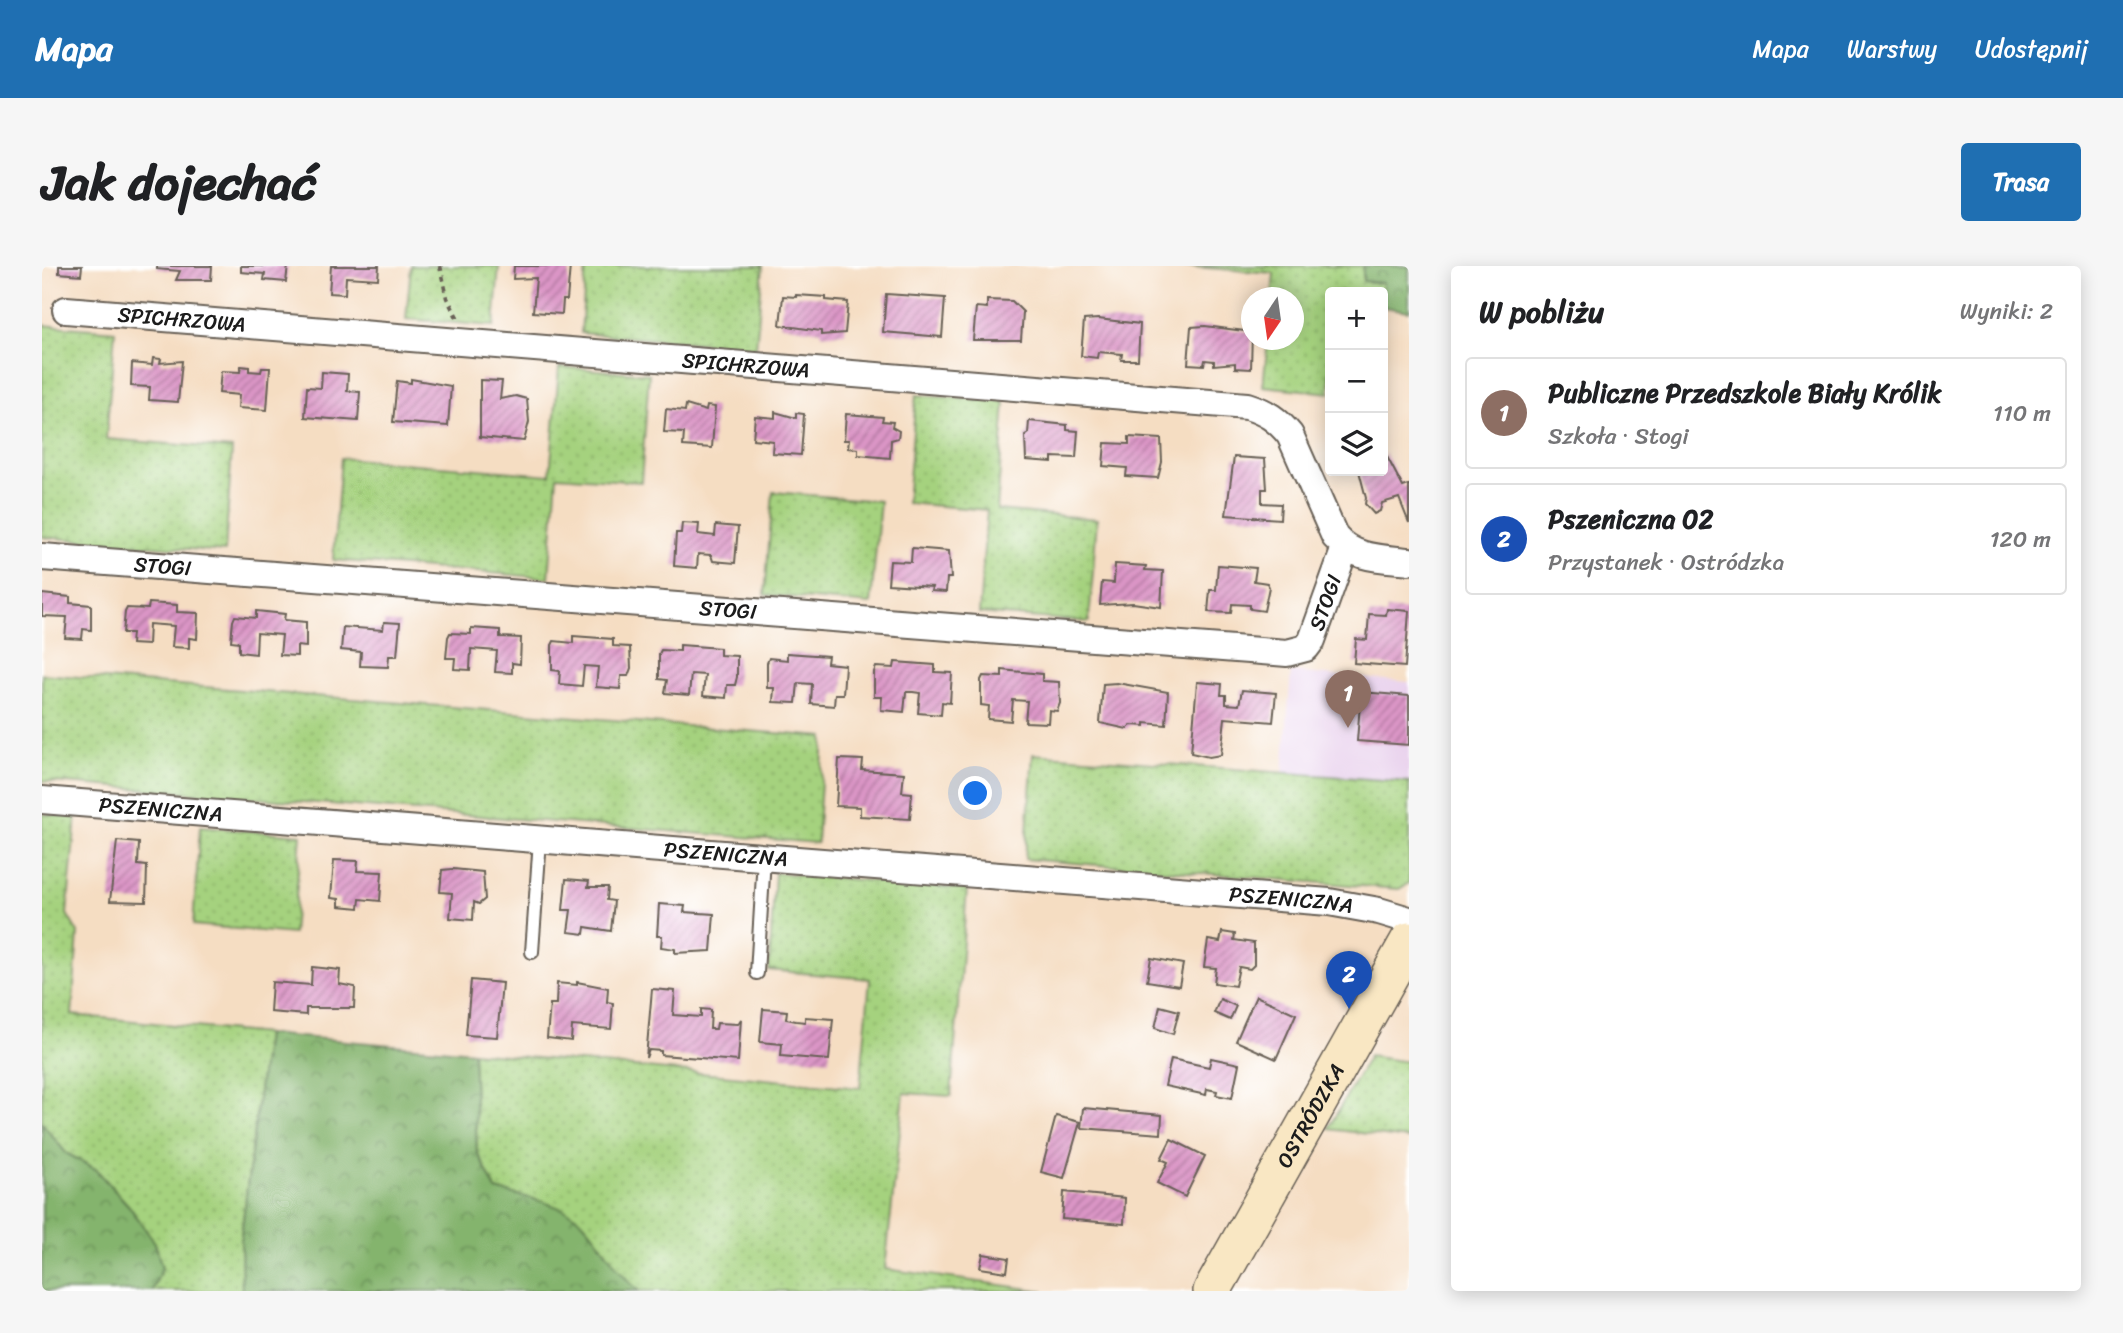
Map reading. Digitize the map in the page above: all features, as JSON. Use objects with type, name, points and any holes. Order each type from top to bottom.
[{"type":"street","name":"SPICHRZOWA","points":[[66,310],[1247,406],[1264,411],[1290,435],[1335,537],[1345,548]]},
{"type":"street","name":"STOGI","points":[[42,557],[1287,653],[1306,648],[1312,640],[1345,548]]},
{"type":"street","points":[[1345,548],[1361,555],[1409,561]]},
{"type":"street","name":"PSZENICZNA","points":[[42,800],[1329,902],[1379,911],[1409,937]]},
{"type":"street","name":"OSTRÓDZKA","points":[[1212,1291],[1409,937]]},
{"type":"lane","points":[[532,953],[540,840]]},
{"type":"lane","points":[[757,973],[764,858]]},
{"type":"path","points":[[440,266],[447,298],[472,344]]},
{"type":"shaded area","points":[[1291,672],[1409,682],[1409,782],[1283,773]]},
{"type":"green space","points":[[411,266],[499,266],[494,326],[406,319]]},
{"type":"green space","points":[[586,266],[763,266],[756,348],[581,333]]},
{"type":"green space","points":[[1180,266],[1363,266],[1363,281],[1383,283],[1383,287],[1325,287],[1325,392],[1263,386],[1267,350],[1304,350],[1304,287],[1273,287],[1274,273]]},
{"type":"green space","points":[[1363,266],[1409,266],[1409,311],[1388,308],[1388,287],[1383,287],[1383,283],[1363,281]]},
{"type":"green space","points":[[42,325],[115,331],[106,439],[232,449],[225,552],[42,537]]},
{"type":"green space","points":[[559,367],[649,374],[641,482],[557,476],[549,578],[333,560],[341,458],[550,475]]},
{"type":"green space","points":[[916,395],[1005,402],[997,510],[1097,519],[1089,622],[979,613],[987,510],[907,503]]},
{"type":"green space","points":[[773,492],[880,501],[871,604],[765,595]]},
{"type":"green space","points":[[42,674],[824,737],[817,843],[42,781]]},
{"type":"green space","points":[[1033,754],[1409,782],[1409,883],[1399,889],[1025,859]]},
{"type":"green space","points":[[42,814],[76,817],[67,914],[78,933],[72,1015],[266,1034],[241,1236],[242,1291],[152,1291],[162,1268],[155,1243],[129,1206],[96,1169],[66,1153],[42,1123]]},
{"type":"green space","points":[[200,827],[301,835],[293,934],[193,925]]},
{"type":"green space","points":[[775,873],[967,889],[951,1096],[904,1093],[885,1269],[1045,1291],[639,1291],[537,1200],[496,1190],[477,1152],[473,1052],[860,1088],[870,979],[769,970]]},
{"type":"green space","points":[[266,1034],[473,1052],[477,1152],[496,1190],[542,1202],[575,1216],[583,1222],[639,1291],[242,1291],[241,1236]]},
{"type":"green space","points":[[1369,1056],[1409,1062],[1409,1139],[1328,1129]]},
{"type":"green space","points":[[42,1123],[66,1153],[95,1169],[129,1206],[155,1243],[162,1268],[152,1291],[42,1291]]},
{"type":"building","points":[[59,266],[82,266],[81,275],[59,273]]},
{"type":"building","points":[[157,266],[212,266],[211,280],[176,280],[180,271],[157,269]]},
{"type":"building","points":[[241,266],[288,266],[286,282],[264,280],[265,274],[241,272]]},
{"type":"building","points":[[331,266],[379,266],[378,279],[346,277],[345,294],[329,293]]},
{"type":"building","points":[[514,266],[570,266],[567,300],[563,300],[562,314],[533,312],[536,278],[513,279]]},
{"type":"building","points":[[886,294],[945,298],[942,337],[883,332]]},
{"type":"building","points":[[796,295],[848,302],[845,333],[821,335],[821,331],[780,325],[783,296]]},
{"type":"building","points":[[987,300],[1012,301],[1023,312],[1021,340],[973,340],[976,307],[987,308]]},
{"type":"building","points":[[1084,320],[1140,324],[1138,360],[1121,360],[1122,354],[1098,352],[1097,358],[1081,356]]},
{"type":"building","points":[[1191,327],[1241,331],[1241,350],[1252,350],[1251,369],[1235,368],[1235,363],[1214,365],[1214,361],[1205,360],[1204,365],[1188,364]]},
{"type":"building","points":[[153,358],[161,359],[160,363],[182,361],[178,402],[149,400],[150,387],[131,386],[132,363],[152,365]]},
{"type":"building","points":[[241,366],[249,367],[249,371],[261,372],[262,368],[270,368],[267,410],[238,408],[239,395],[219,393],[221,371],[240,372]]},
{"type":"building","points":[[322,372],[348,374],[347,391],[360,392],[358,421],[305,417],[307,387],[321,388]]},
{"type":"building","points":[[411,379],[451,386],[448,426],[393,422],[397,381],[411,383]]},
{"type":"building","points":[[480,380],[502,381],[500,399],[516,396],[527,399],[529,422],[524,441],[480,437]]},
{"type":"building","points":[[686,405],[706,411],[707,406],[715,407],[712,448],[683,446],[684,433],[664,432],[666,409],[685,411]]},
{"type":"building","points":[[775,412],[796,418],[796,413],[804,414],[801,455],[772,453],[773,441],[753,439],[755,416],[775,418]]},
{"type":"building","points":[[846,414],[883,417],[882,421],[893,422],[892,427],[899,431],[898,438],[891,440],[890,458],[858,455],[858,449],[848,448],[849,440],[844,440]]},
{"type":"building","points":[[1029,421],[1067,425],[1067,430],[1078,431],[1076,458],[1052,457],[1052,462],[1026,460],[1025,436],[1028,434]]},
{"type":"building","points":[[1129,437],[1161,439],[1162,462],[1158,478],[1126,476],[1127,468],[1103,466],[1105,443],[1129,444]]},
{"type":"building","points":[[1234,457],[1265,459],[1267,489],[1262,489],[1262,503],[1281,504],[1280,519],[1226,515]]},
{"type":"building","points":[[1388,459],[1403,487],[1409,485],[1409,523],[1399,498],[1382,503],[1380,511],[1374,514],[1365,504],[1360,476],[1388,476]]},
{"type":"building","points":[[682,523],[699,524],[698,534],[715,536],[716,525],[738,527],[735,563],[713,561],[711,555],[698,554],[697,568],[674,566],[676,533],[681,533]]},
{"type":"building","points":[[912,548],[949,551],[951,578],[947,578],[946,592],[931,591],[932,587],[888,584],[890,561],[911,562]]},
{"type":"building","points":[[1115,564],[1146,566],[1145,570],[1163,571],[1161,607],[1133,603],[1100,605],[1102,582],[1114,583]]},
{"type":"building","points":[[1218,565],[1256,568],[1254,581],[1267,583],[1269,587],[1264,611],[1250,609],[1250,605],[1232,604],[1231,613],[1208,612],[1210,590],[1216,590]]},
{"type":"building","points":[[42,594],[70,597],[70,603],[91,605],[91,630],[83,629],[82,639],[65,638],[67,617],[42,616]]},
{"type":"building","points":[[149,603],[177,605],[177,612],[198,613],[197,639],[189,638],[189,648],[172,647],[174,626],[149,624],[148,645],[131,644],[132,633],[123,633],[125,612],[127,608],[148,609]]},
{"type":"building","points":[[1387,609],[1409,611],[1405,667],[1354,663],[1356,639],[1367,640],[1369,614],[1386,615]]},
{"type":"building","points":[[256,611],[285,614],[284,620],[306,622],[306,647],[297,646],[297,656],[280,655],[282,635],[257,633],[256,654],[239,652],[239,642],[231,641],[235,616],[256,618]]},
{"type":"building","points":[[384,622],[400,623],[397,656],[389,656],[388,667],[360,666],[361,652],[341,650],[343,627],[383,630]]},
{"type":"building","points":[[471,628],[500,630],[500,637],[521,638],[520,664],[512,663],[512,673],[495,672],[497,651],[471,649],[470,670],[454,669],[455,658],[446,658],[448,637],[450,633],[471,634]]},
{"type":"building","points":[[573,636],[613,639],[613,646],[630,647],[631,668],[628,676],[621,676],[620,689],[596,687],[598,667],[584,666],[582,686],[559,684],[560,671],[552,670],[552,645],[554,641],[573,643]]},
{"type":"building","points":[[680,645],[720,648],[720,655],[737,656],[735,685],[727,685],[726,698],[703,696],[705,675],[691,674],[689,695],[665,693],[667,680],[659,679],[659,654],[661,650],[680,651]]},
{"type":"building","points":[[787,653],[828,656],[827,663],[845,665],[843,694],[835,694],[834,706],[811,704],[812,684],[798,683],[796,703],[773,702],[774,688],[767,688],[767,663],[769,658],[787,660]]},
{"type":"building","points":[[895,662],[935,665],[935,672],[952,673],[950,703],[942,702],[941,715],[918,713],[920,693],[913,692],[906,692],[904,712],[881,710],[882,697],[874,697],[874,672],[876,667],[894,668]]},
{"type":"building","points":[[1002,670],[1042,674],[1042,681],[1059,682],[1060,703],[1057,711],[1049,710],[1048,723],[1025,722],[1027,701],[1013,700],[1011,721],[988,719],[989,706],[981,705],[981,680],[983,676],[1002,677]]},
{"type":"building","points":[[1197,682],[1222,684],[1221,695],[1226,695],[1226,704],[1239,705],[1242,690],[1276,693],[1273,722],[1225,718],[1221,755],[1209,757],[1191,753]]},
{"type":"building","points":[[1117,683],[1168,692],[1166,725],[1145,723],[1145,726],[1131,725],[1127,729],[1100,723],[1103,684]]},
{"type":"building","points":[[1361,692],[1409,696],[1409,745],[1357,741]]},
{"type":"building","points":[[839,759],[863,760],[862,770],[904,773],[902,792],[912,793],[910,819],[860,816],[860,807],[836,806]]},
{"type":"building","points":[[117,841],[139,843],[138,865],[147,866],[146,902],[110,901]]},
{"type":"building","points":[[334,860],[358,861],[357,871],[382,872],[380,901],[360,899],[359,908],[339,906],[339,899],[331,898]]},
{"type":"building","points":[[442,870],[483,872],[485,899],[479,904],[474,902],[473,920],[450,918],[452,893],[440,892]]},
{"type":"building","points":[[566,879],[589,881],[588,887],[608,887],[607,900],[614,901],[611,931],[585,927],[584,934],[568,932],[571,910],[563,910]]},
{"type":"building","points":[[659,904],[685,906],[684,912],[714,914],[711,951],[675,953],[675,949],[661,947],[662,936],[657,936]]},
{"type":"building","points":[[1222,932],[1235,934],[1234,940],[1254,943],[1254,965],[1250,969],[1239,967],[1235,986],[1214,983],[1216,968],[1204,967],[1208,940],[1220,942]]},
{"type":"building","points":[[1151,958],[1183,964],[1179,986],[1147,981]]},
{"type":"building","points":[[312,967],[340,970],[339,984],[355,987],[354,1008],[306,1008],[306,1015],[270,1012],[272,982],[311,985]]},
{"type":"building","points":[[471,980],[502,983],[497,1037],[466,1035]]},
{"type":"building","points":[[577,982],[608,988],[607,1002],[613,1003],[611,1029],[572,1026],[571,1041],[547,1038],[550,1004],[556,1004],[557,983],[577,985]]},
{"type":"building","points":[[652,989],[675,991],[673,1015],[701,1017],[701,1009],[711,1010],[710,1029],[716,1029],[717,1023],[738,1024],[741,1019],[738,1061],[661,1055],[661,1051],[649,1050],[646,1058]]},
{"type":"building","points":[[1256,996],[1296,1014],[1276,1059],[1236,1041]]},
{"type":"building","points":[[1220,999],[1236,1006],[1230,1020],[1214,1013]]},
{"type":"building","points":[[1160,1006],[1179,1011],[1173,1034],[1155,1028]]},
{"type":"building","points":[[763,1009],[787,1011],[786,1019],[796,1021],[805,1022],[805,1017],[833,1019],[829,1060],[781,1056],[782,1044],[760,1042]]},
{"type":"building","points":[[1211,1058],[1239,1064],[1232,1098],[1216,1095],[1217,1091],[1207,1089],[1206,1095],[1165,1086],[1171,1059],[1209,1067]]},
{"type":"building","points":[[1083,1108],[1162,1115],[1161,1134],[1081,1128]]},
{"type":"building","points":[[1056,1116],[1080,1122],[1064,1178],[1041,1172]]},
{"type":"building","points":[[1171,1139],[1205,1156],[1185,1197],[1157,1183],[1168,1162],[1161,1159]]},
{"type":"building","points":[[1064,1192],[1125,1198],[1124,1224],[1062,1219]]},
{"type":"building","points":[[983,1254],[1009,1258],[1007,1272],[980,1268]]},
{"type":"place","name":"Publiczne Przedszkole Biały Królik","points":[[1348,728]]},
{"type":"place","name":"Pszeniczna 02","points":[[1349,1009]]}]
